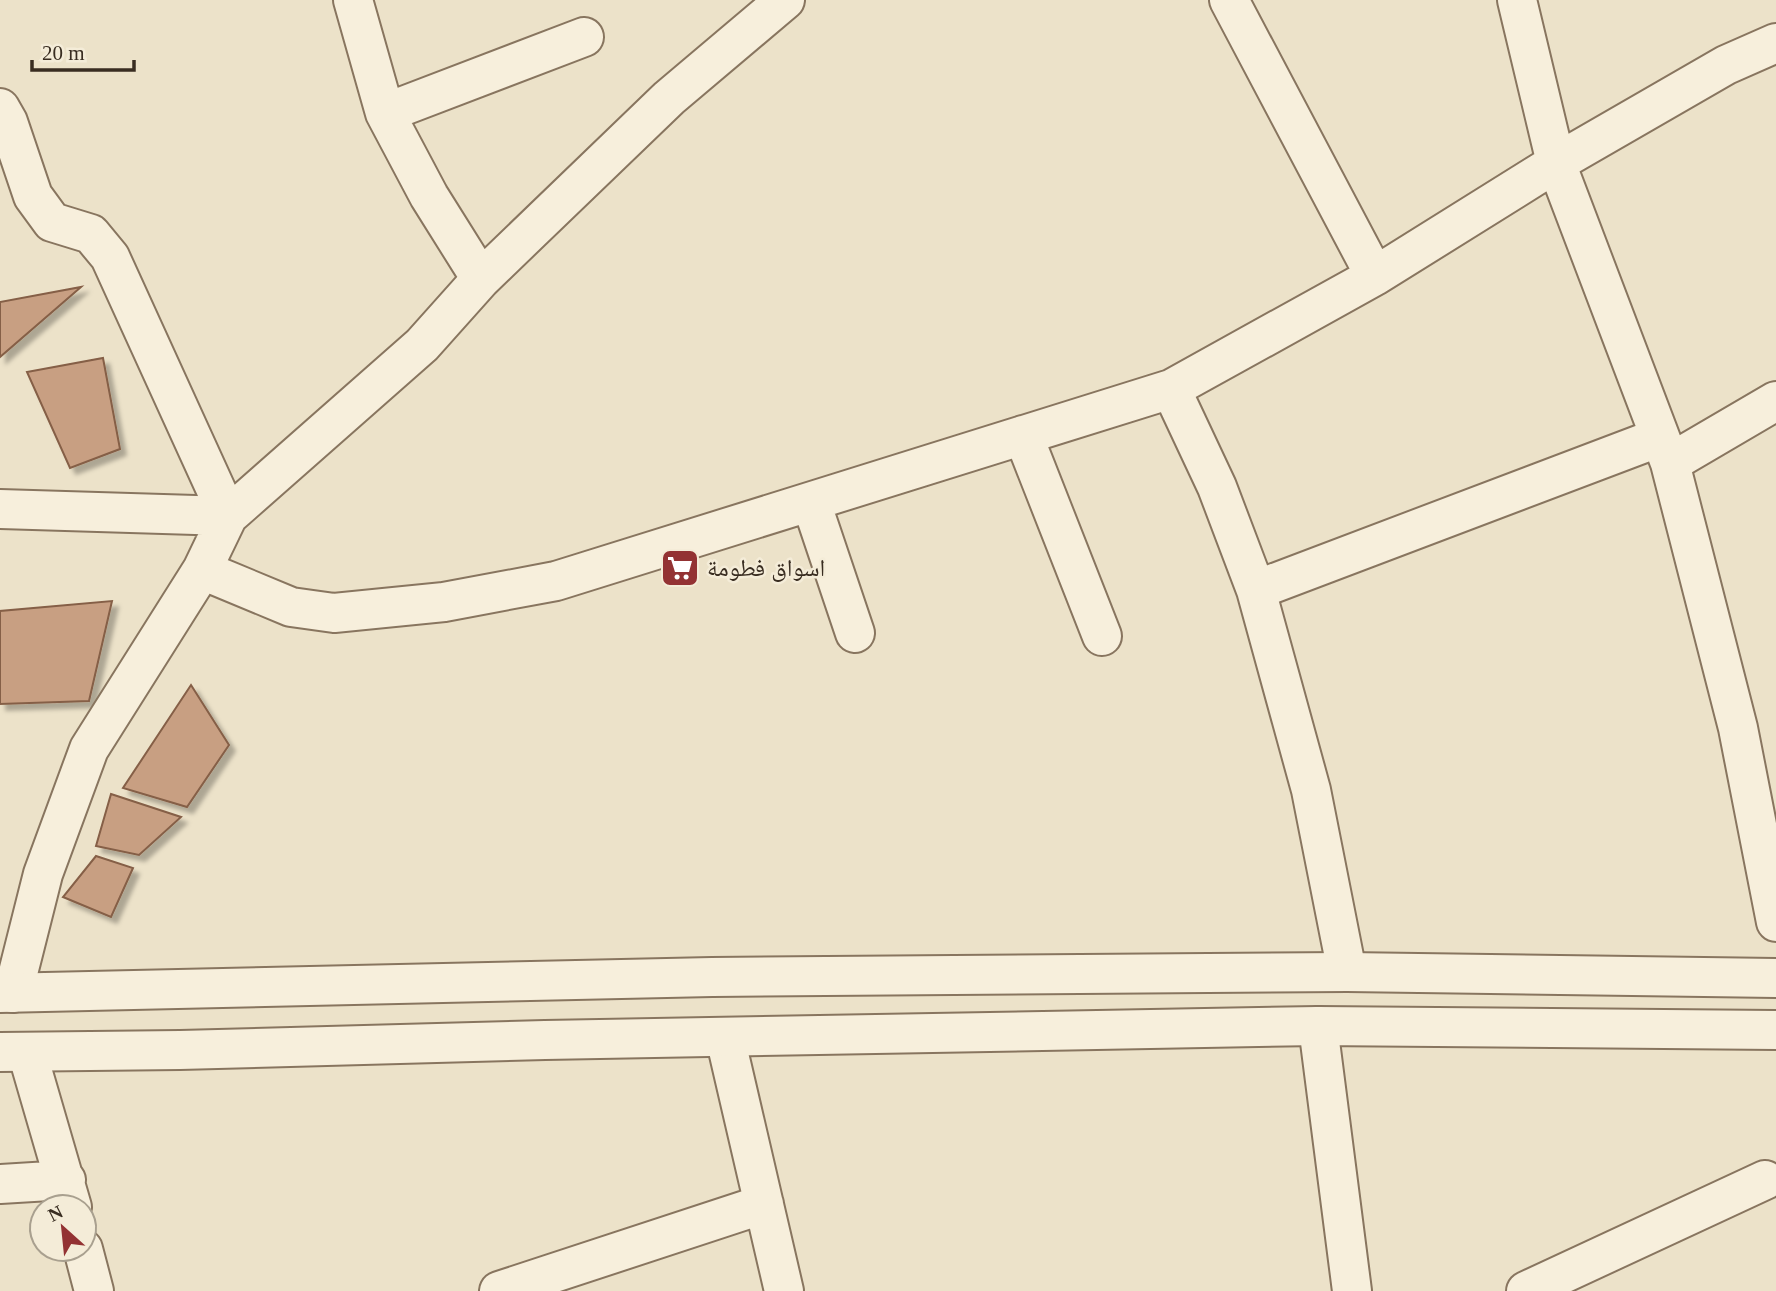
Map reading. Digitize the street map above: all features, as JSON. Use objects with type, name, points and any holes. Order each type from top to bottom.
[{"type":"street","points":[[353,0],[385,113],[429,196],[481,279]]},
{"type":"street","points":[[1229,0],[1375,276]]},
{"type":"street","points":[[1517,0],[1556,163],[1665,450],[1738,727],[1776,922]]},
{"type":"street","points":[[775,3],[669,98],[481,279],[422,345],[228,516],[202,570],[89,749],[43,874],[6,993],[698,977],[1347,972],[1776,978]]},
{"type":"street","points":[[385,113],[584,37]]},
{"type":"street","points":[[202,570],[290,607],[334,614],[430,603],[556,581],[1171,389],[1375,276],[1556,163],[1726,65],[1776,43]]},
{"type":"street","points":[[0,108],[8,122],[33,196],[52,222],[91,234],[110,257],[228,516]]},
{"type":"street","points":[[1171,389],[1217,487],[1256,590],[1311,790],[1347,972]]},
{"type":"street","points":[[1256,590],[1665,450],[1776,401]]},
{"type":"street","points":[[1023,435],[1102,636]]},
{"type":"street","points":[[811,502],[855,633]]},
{"type":"street","points":[[0,509],[228,516]]},
{"type":"street","points":[[1148,974],[1151,1029]]},
{"type":"street","points":[[1318,1026],[1352,1291]]},
{"type":"street","points":[[69,1193],[13,1052],[1318,1026],[1776,1030]]},
{"type":"street","points":[[725,1037],[784,1291]]},
{"type":"street","points":[[1526,1291],[1765,1180]]},
{"type":"street","points":[[0,1184],[62,1193]]},
{"type":"street","points":[[499,1291],[764,1204]]},
{"type":"street","points":[[87,1263],[94,1291]]},
{"type":"building","points":[[81,287],[0,357],[0,302]]},
{"type":"building","points":[[103,358],[120,449],[70,468],[27,372]]},
{"type":"building","points":[[112,601],[89,701],[0,704],[0,611]]},
{"type":"building","points":[[191,685],[229,745],[187,807],[123,788]]},
{"type":"building","points":[[111,794],[181,817],[139,855],[96,846]]},
{"type":"building","points":[[96,856],[133,868],[111,917],[63,897]]},
{"type":"place","name":"اسواق فطومة","points":[[680,568]]}]
